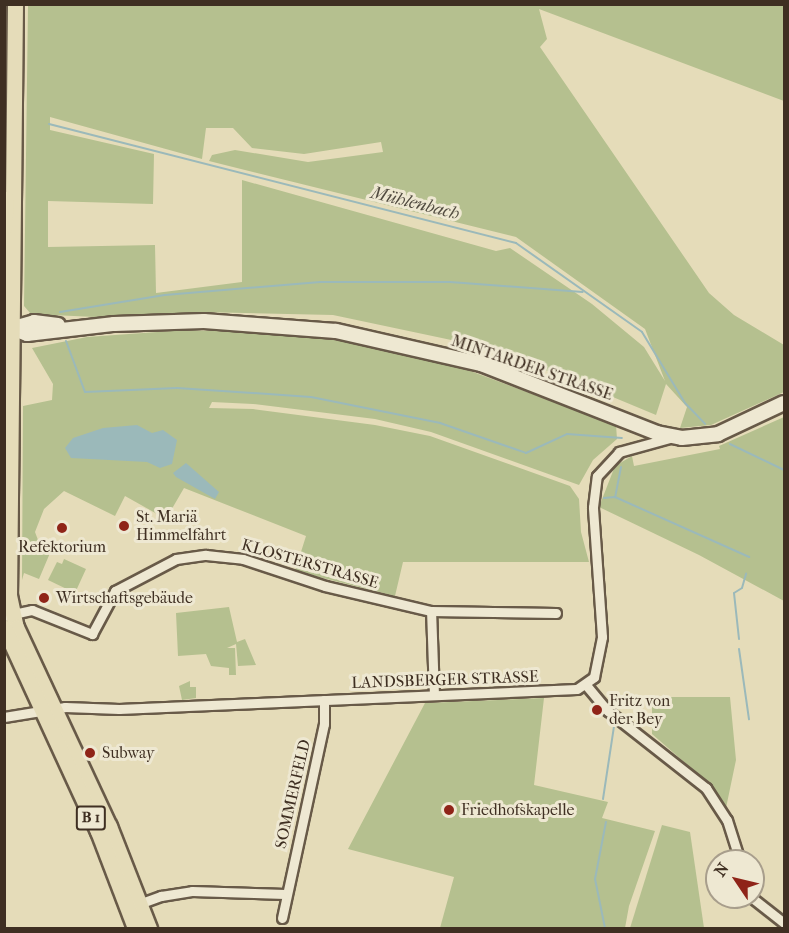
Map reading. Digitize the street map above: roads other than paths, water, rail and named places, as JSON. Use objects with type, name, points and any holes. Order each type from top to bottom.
[{"type":"main road","name":"B 1","points":[[15,4],[7,619],[98,831],[135,906],[149,928]]},
{"type":"main road","name":"B 1","points":[[4,228],[13,139]]},
{"type":"main road","name":"MINTARDER STRASSE","points":[[9,329],[34,322],[80,327],[204,321],[336,331],[481,364],[672,437],[718,434],[784,403]]},
{"type":"main road","name":"B 1","points":[[135,906],[135,928]]},
{"type":"street","points":[[635,447],[646,428]]},
{"type":"street","points":[[672,437],[635,447],[610,459],[592,489],[602,638],[594,677],[586,685],[608,711],[706,788],[727,820],[736,849]]},
{"type":"street","name":"KLOSTERSTRASSE","points":[[7,619],[32,610],[92,634],[116,591],[176,559],[206,555],[243,560],[326,586],[431,611],[556,613]]},
{"type":"street","points":[[431,611],[434,695]]},
{"type":"street","name":"LANDSBERGER STRASSE","points":[[4,717],[47,710],[118,710],[561,690],[586,685]]},
{"type":"street","name":"SOMMERFELD","points":[[282,918],[285,894],[324,724],[324,700]]},
{"type":"street","points":[[135,906],[192,891],[285,894]]},
{"type":"street","points":[[765,908],[784,923]]},
{"type":"water","points":[[137,425],[152,433],[163,430],[177,440],[172,464],[160,468],[147,462],[71,458],[65,448],[73,438],[103,428]]},
{"type":"water","points":[[186,463],[219,492],[215,499],[176,477],[173,473]]},
{"type":"waterway","name":"Mühlenbach","points":[[49,124],[516,243],[642,332],[685,403],[705,424]]},
{"type":"waterway","points":[[60,312],[165,295],[320,282],[450,282],[583,292]]},
{"type":"waterway","points":[[66,341],[85,392],[177,388],[311,397],[440,423],[526,453],[567,434],[622,438]]},
{"type":"waterway","name":"Mühlenbach","points":[[730,444],[784,470]]},
{"type":"waterway","points":[[621,467],[615,497],[749,557]]},
{"type":"waterway","name":"Mühlenbach","points":[[604,498],[615,497]]},
{"type":"waterway","points":[[739,639],[734,593],[742,588],[746,574]]},
{"type":"waterway","points":[[739,649],[749,719]]},
{"type":"waterway","name":"Mühlenbach","points":[[603,799],[614,726]]},
{"type":"waterway","name":"Mühlenbach","points":[[605,928],[595,879],[606,822]]},
{"type":"place","name":"St. Mariä Himmelfahrt","points":[[124,526]]},
{"type":"place","name":"Refektorium","points":[[62,528]]},
{"type":"place","name":"Wirtschaftsgebäude","points":[[44,598]]},
{"type":"place","name":"Fritz von der Bey","points":[[597,710]]},
{"type":"place","name":"Subway","points":[[90,753]]},
{"type":"place","name":"Friedhofskapelle","points":[[449,810]]}]
